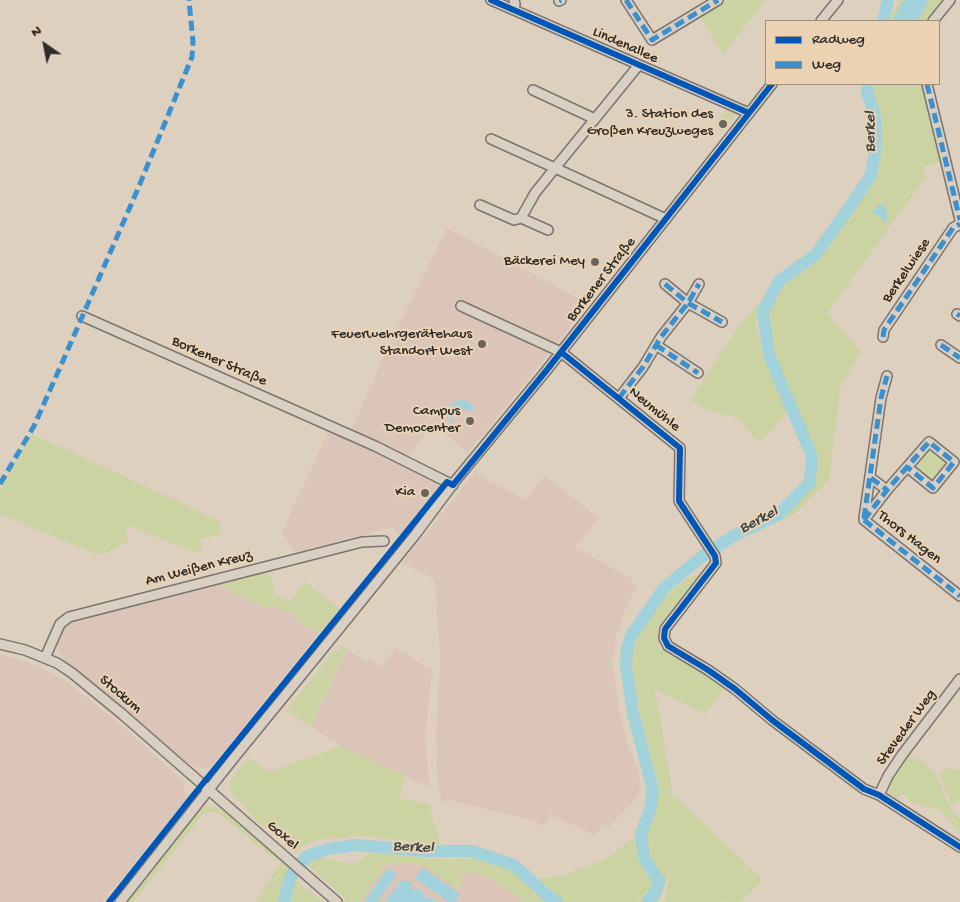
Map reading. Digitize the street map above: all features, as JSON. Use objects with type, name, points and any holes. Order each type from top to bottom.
[{"type":"street","name":"Lindenallee","points":[[491,0],[749,113]]},
{"type":"street","points":[[514,0],[514,10]]},
{"type":"street","points":[[626,0],[652,40],[718,0]]},
{"type":"street","points":[[822,20],[838,0]]},
{"type":"street","points":[[934,20],[950,0]]},
{"type":"street","name":"Lindenallee","points":[[521,218],[535,193],[638,66]]},
{"type":"street","name":"Borkener Straße","points":[[120,902],[561,352],[771,85]]},
{"type":"street","name":"Berkelwiese","points":[[883,337],[884,330],[953,228],[960,222],[927,85]]},
{"type":"street","points":[[533,90],[595,119]]},
{"type":"street","points":[[491,140],[666,219]]},
{"type":"street","points":[[480,205],[514,220],[521,218],[548,230]]},
{"type":"street","points":[[665,284],[688,303],[722,322]]},
{"type":"street","points":[[619,398],[688,303],[699,284]]},
{"type":"street","points":[[461,306],[561,352]]},
{"type":"street","name":"Borkener Straße","points":[[82,316],[374,446],[453,485]]},
{"type":"street","points":[[941,345],[960,358]]},
{"type":"street","points":[[656,346],[698,372]]},
{"type":"street","name":"Neumühle","points":[[561,352],[680,448],[679,501],[716,559],[665,630],[663,636],[665,643],[671,649],[708,670],[735,689],[772,720],[864,789],[878,795]]},
{"type":"street","name":"Thors Hagen","points":[[864,520],[881,398],[887,376]]},
{"type":"street","name":"Thors Hagen","points":[[864,520],[887,490],[907,467],[929,442],[954,462],[933,488],[907,467]]},
{"type":"street","name":"Thors Hagen","points":[[871,478],[887,490]]},
{"type":"street","name":"Thors Hagen","points":[[864,520],[960,596]]},
{"type":"street","name":"Am Weißen Kreuz","points":[[45,658],[60,624],[69,617],[362,542],[384,541]]},
{"type":"street","name":"Stockum","points":[[0,644],[25,650],[57,663],[122,714],[208,791]]},
{"type":"street","name":"Steveder Weg","points":[[878,795],[902,755],[960,679]]},
{"type":"street","name":"Goxel","points":[[208,791],[337,902]]},
{"type":"street","points":[[878,795],[960,847]]},
{"type":"shaded area","points":[[447,228],[587,303],[555,346],[468,453],[434,424],[406,459],[353,431],[352,428],[392,339]]},
{"type":"shaded area","points":[[329,430],[431,477],[437,482],[439,488],[403,533],[397,534],[393,527],[295,552],[282,532]]},
{"type":"shaded area","points":[[476,471],[493,484],[527,500],[544,476],[599,518],[575,547],[632,579],[631,583],[637,585],[621,619],[623,620],[616,635],[614,654],[611,656],[620,714],[629,750],[639,775],[640,789],[634,801],[609,827],[602,824],[596,836],[550,814],[544,826],[531,820],[449,800],[441,802],[437,771],[436,736],[440,659],[435,583],[434,579],[402,563]]},
{"type":"shaded area","points":[[221,583],[220,585],[268,609],[271,604],[301,619],[299,623],[319,633],[211,767],[207,769],[188,763],[67,663],[59,652],[57,645],[58,636],[63,627],[70,621]]},
{"type":"shaded area","points":[[395,648],[432,670],[425,736],[429,787],[347,750],[311,727],[347,649],[367,662],[369,659],[382,667]]},
{"type":"shaded area","points":[[0,654],[28,662],[63,679],[119,723],[182,780],[187,798],[103,902],[0,902]]},
{"type":"shaded area","points":[[387,863],[423,865],[465,880],[456,871],[479,874],[497,882],[524,902],[360,902]]},
{"type":"green space","points":[[727,0],[766,0],[723,54],[700,16]]},
{"type":"green space","points":[[900,0],[944,0],[930,20],[889,20]]},
{"type":"green space","points":[[869,85],[924,85],[941,162],[924,166],[925,178],[827,314],[861,351],[841,385],[829,480],[787,521],[784,518],[811,484],[815,454],[771,355],[765,314],[780,284],[815,258],[854,208],[874,176],[878,118],[869,91]]},
{"type":"green space","points":[[726,110],[736,114],[722,132],[714,126]]},
{"type":"green space","points":[[775,283],[761,303],[757,314],[756,327],[766,363],[788,412],[761,442],[755,438],[739,419],[727,414],[706,410],[690,401],[737,329]]},
{"type":"green space","points":[[32,434],[218,520],[222,534],[200,539],[203,549],[195,553],[128,525],[124,536],[128,537],[128,543],[121,543],[119,549],[111,549],[109,553],[96,554],[0,514],[0,489]]},
{"type":"green space","points":[[929,446],[950,464],[932,483],[911,466]]},
{"type":"green space","points":[[269,572],[275,594],[290,601],[305,582],[340,609],[319,633],[299,623],[300,619],[271,604],[268,609],[219,585]]},
{"type":"green space","points":[[700,575],[658,630],[659,648],[725,688],[706,714],[655,689],[673,797],[676,797],[763,880],[740,902],[728,902],[726,900],[724,902],[665,902],[669,880],[669,859],[668,876],[659,902],[656,902],[661,894],[662,878],[647,856],[647,830],[654,814],[659,789],[635,694],[636,687],[631,668],[632,649],[640,629],[665,596],[691,576]]},
{"type":"green space","points":[[338,644],[347,649],[311,727],[286,711],[334,651],[342,651]]},
{"type":"green space","points":[[341,746],[406,776],[399,798],[431,805],[433,821],[441,845],[365,836],[319,839],[307,844],[296,852],[256,820],[230,791],[229,782],[249,758],[269,772]]},
{"type":"green space","points":[[905,757],[914,758],[926,763],[937,776],[949,805],[960,820],[960,834],[941,810],[911,802],[902,794],[895,798],[889,792],[888,783]]},
{"type":"green space","points":[[945,768],[960,770],[960,800],[952,805],[940,775]]},
{"type":"green space","points":[[206,806],[217,807],[242,824],[278,854],[278,862],[226,819],[215,812],[206,811],[133,902],[126,902],[200,810]]},
{"type":"green space","points":[[637,839],[640,861],[650,874],[654,886],[647,898],[638,902],[566,902],[539,879],[564,875],[598,862],[611,856],[628,841]]},
{"type":"green space","points":[[381,852],[446,860],[483,859],[514,871],[549,902],[524,902],[497,882],[479,874],[457,871],[465,878],[458,890],[423,865],[387,863],[360,902],[346,902],[316,871],[306,865],[312,860],[319,858],[355,864],[365,856]]},
{"type":"green space","points":[[282,861],[298,873],[297,880],[307,890],[326,902],[257,902]]},
{"type":"water","points":[[904,0],[929,0],[919,20],[893,20]]},
{"type":"water","points":[[880,203],[886,208],[887,220],[885,222],[875,213],[870,215]]},
{"type":"water","points":[[461,400],[470,402],[474,408],[471,412],[464,409],[456,411],[452,424],[450,424],[450,407],[454,402]]},
{"type":"water","points":[[388,868],[397,874],[377,902],[364,902]]},
{"type":"water","points":[[423,868],[460,894],[455,902],[449,902],[415,878]]},
{"type":"water","points":[[406,880],[411,883],[412,890],[420,889],[424,893],[424,898],[431,897],[436,902],[385,902],[400,882]]},
{"type":"waterway","name":"Berkel","points":[[883,20],[888,0]]},
{"type":"waterway","name":"Berkel","points":[[648,902],[655,893],[659,881],[644,858],[641,834],[650,810],[653,790],[633,713],[626,665],[627,649],[631,636],[664,588],[700,558],[735,535],[778,515],[810,482],[812,456],[769,355],[763,311],[779,281],[815,255],[871,175],[875,151],[876,119],[867,92],[868,85]]},
{"type":"waterway","name":"Berkel","points":[[284,902],[293,872],[307,856],[328,849],[356,845],[424,851],[472,851],[514,865],[548,896],[558,902]]},
{"type":"marked path","points":[[0,484],[34,426],[137,191],[192,57],[193,42],[189,0]]},
{"type":"marked path","points":[[626,0],[652,40],[718,0]]},
{"type":"marked path","points":[[927,85],[960,220]]},
{"type":"marked path","points":[[883,337],[884,330],[953,228],[960,224]]},
{"type":"marked path","points":[[665,284],[688,303],[722,322]]},
{"type":"marked path","points":[[619,398],[643,367],[661,337],[688,303],[699,284]]},
{"type":"marked path","points":[[656,345],[698,373]]},
{"type":"marked path","points":[[941,345],[960,358]]},
{"type":"marked path","points":[[864,518],[881,398],[887,376]]},
{"type":"marked path","points":[[864,520],[887,490],[929,442],[954,462],[933,488],[907,467]]},
{"type":"marked path","points":[[871,478],[887,490]]},
{"type":"marked path","points":[[864,520],[960,596]]},
{"type":"cycle path","points":[[491,0],[749,113]]},
{"type":"cycle path","points":[[109,902],[447,482],[453,485],[546,371],[771,85]]},
{"type":"cycle path","points":[[561,352],[680,448],[679,501],[715,556],[716,563],[665,629],[664,638],[668,646],[735,689],[772,720],[864,789],[879,795],[960,847]]},
{"type":"place","name":"3. Station des Großen Kreuzweges","points":[[723,124]]},
{"type":"place","name":"Bäckerei Mey","points":[[595,262]]},
{"type":"place","name":"Feuerwehrgerätehaus Standort West","points":[[482,344]]},
{"type":"place","name":"Campus Democenter","points":[[470,421]]},
{"type":"place","name":"Kia","points":[[425,493]]}]
